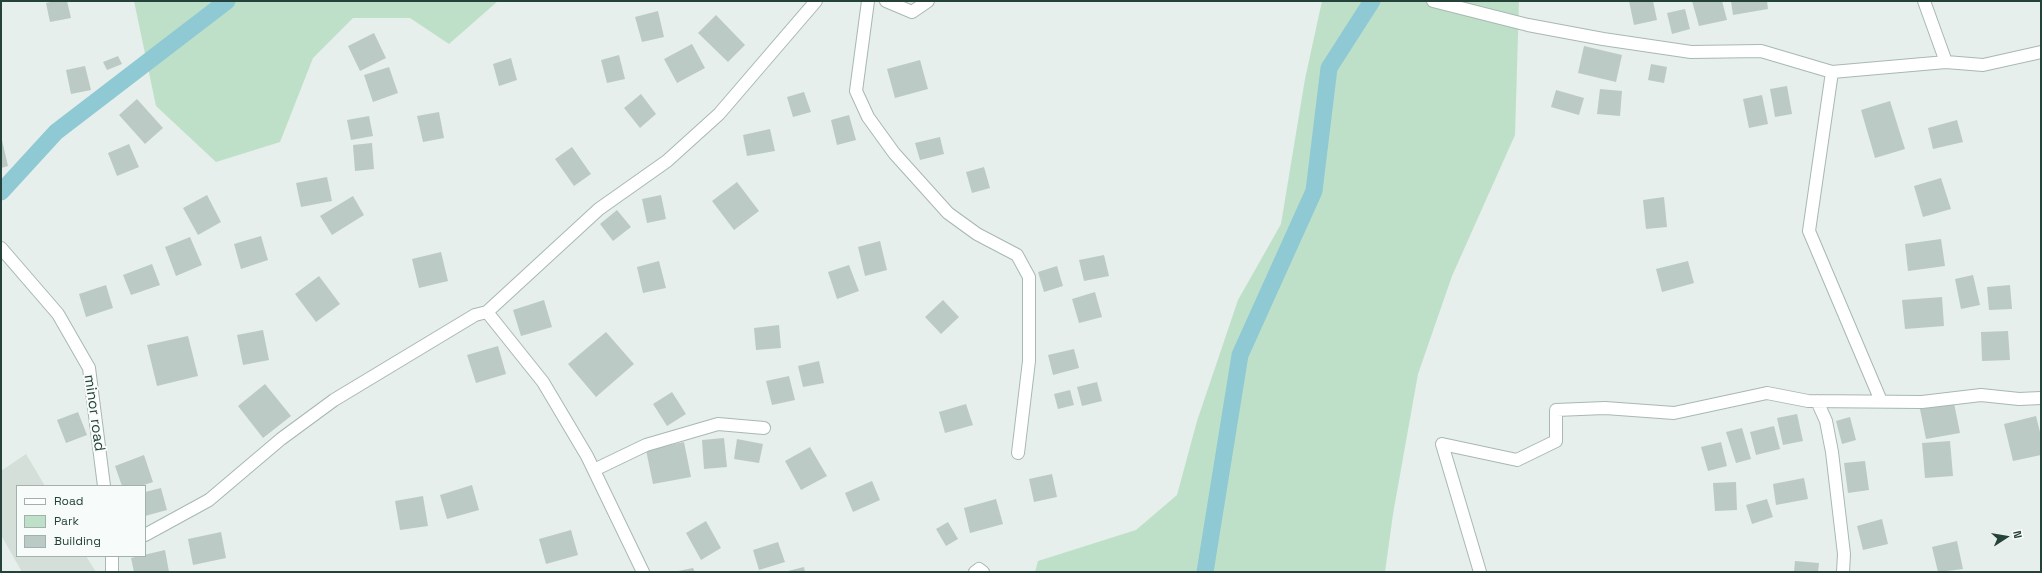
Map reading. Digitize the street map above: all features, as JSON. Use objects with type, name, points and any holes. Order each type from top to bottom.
[{"type":"street","points":[[146,534],[209,500],[281,439],[334,400],[475,315],[487,312],[599,209],[667,161],[720,114],[816,1]]},
{"type":"street","points":[[868,1],[856,91],[868,117],[894,153],[948,213],[977,234],[1017,255],[1028,277],[1029,361],[1018,453]]},
{"type":"street","points":[[886,1],[912,12],[928,1]]},
{"type":"street","points":[[1432,1],[1515,23],[1603,39],[1691,52],[1761,51],[1832,72],[1946,62],[1983,66],[2041,52]]},
{"type":"street","points":[[1924,1],[1946,62]]},
{"type":"street","points":[[1832,72],[1809,231],[1881,401]]},
{"type":"street","name":"minor road","points":[[1,248],[58,314],[89,368],[104,485]]},
{"type":"street","points":[[487,312],[543,382],[594,470],[640,571]]},
{"type":"street","points":[[1480,572],[1442,444],[1518,460],[1556,441],[1556,410],[1605,408],[1674,413],[1767,393],[1808,401],[1922,402],[1981,395],[2041,398]]},
{"type":"street","points":[[1817,401],[1826,421],[1832,452],[1844,554],[1843,572]]},
{"type":"street","points":[[594,470],[646,445],[718,424],[764,428]]},
{"type":"street","points":[[112,557],[112,572]]},
{"type":"street","points":[[975,572],[979,569],[983,572]]},
{"type":"shaded area","points":[[26,454],[44,485],[16,485],[16,557],[87,557],[96,572],[22,572],[1,535],[1,471]]},
{"type":"green space","points":[[134,1],[498,1],[449,44],[410,18],[353,18],[313,58],[280,142],[216,162],[156,106]]},
{"type":"green space","points":[[1322,1],[1519,1],[1515,135],[1452,276],[1418,374],[1393,514],[1385,572],[1035,572],[1038,561],[1136,530],[1177,495],[1197,421],[1238,300],[1281,224],[1305,79]]},
{"type":"building","points":[[67,1],[71,18],[50,22],[46,3]]},
{"type":"building","points":[[1629,1],[1653,1],[1657,20],[1634,25]]},
{"type":"building","points":[[1692,1],[1722,1],[1727,20],[1699,26]]},
{"type":"building","points":[[1731,1],[1767,1],[1768,9],[1733,15]]},
{"type":"building","points":[[1685,9],[1690,29],[1672,34],[1667,13]]},
{"type":"building","points":[[658,11],[664,37],[642,42],[635,17]]},
{"type":"building","points":[[716,15],[745,45],[728,62],[698,33]]},
{"type":"building","points":[[374,33],[386,58],[360,71],[348,46]]},
{"type":"building","points":[[692,44],[705,68],[677,83],[664,59]]},
{"type":"building","points":[[1584,46],[1622,55],[1616,82],[1578,73]]},
{"type":"building","points":[[619,55],[625,79],[607,83],[601,60]]},
{"type":"building","points":[[118,56],[122,64],[107,70],[103,62]]},
{"type":"building","points":[[511,58],[517,80],[499,86],[493,64]]},
{"type":"building","points":[[920,60],[928,89],[895,98],[887,69]]},
{"type":"building","points":[[1651,64],[1667,67],[1664,83],[1648,80]]},
{"type":"building","points":[[85,66],[91,90],[71,94],[66,70]]},
{"type":"building","points":[[389,67],[398,93],[373,102],[364,75]]},
{"type":"building","points":[[1787,86],[1792,114],[1775,117],[1770,89]]},
{"type":"building","points":[[1600,89],[1622,91],[1620,116],[1597,114]]},
{"type":"building","points":[[1556,90],[1584,98],[1579,115],[1551,107]]},
{"type":"building","points":[[804,92],[811,112],[793,117],[787,97]]},
{"type":"building","points":[[641,94],[656,114],[640,128],[624,108]]},
{"type":"building","points":[[1762,95],[1768,124],[1749,128],[1743,99]]},
{"type":"building","points":[[137,99],[163,128],[145,144],[119,115]]},
{"type":"building","points":[[1890,101],[1905,149],[1875,158],[1861,110]]},
{"type":"building","points":[[439,112],[444,138],[423,142],[417,116]]},
{"type":"building","points":[[849,115],[856,140],[837,145],[831,120]]},
{"type":"building","points":[[369,116],[373,136],[351,140],[347,120]]},
{"type":"building","points":[[1957,120],[1963,142],[1933,149],[1928,128]]},
{"type":"building","points":[[770,129],[775,151],[747,156],[743,135]]},
{"type":"building","points":[[1,136],[8,166],[1,168]]},
{"type":"building","points":[[940,137],[944,154],[920,160],[915,143]]},
{"type":"building","points":[[372,143],[374,169],[355,171],[353,145]]},
{"type":"building","points":[[129,144],[139,167],[117,176],[108,153]]},
{"type":"building","points":[[572,147],[591,174],[574,186],[555,159]]},
{"type":"building","points":[[984,167],[990,188],[972,193],[966,172]]},
{"type":"building","points":[[327,177],[332,201],[301,207],[296,183]]},
{"type":"building","points":[[1941,178],[1951,209],[1923,217],[1914,186]]},
{"type":"building","points":[[737,182],[759,211],[734,230],[712,201]]},
{"type":"building","points":[[207,195],[221,222],[198,235],[183,208]]},
{"type":"building","points":[[661,195],[666,219],[647,223],[642,199]]},
{"type":"building","points":[[353,196],[364,215],[332,235],[320,216]]},
{"type":"building","points":[[1664,197],[1667,227],[1646,229],[1643,200]]},
{"type":"building","points":[[617,210],[631,227],[613,241],[600,224]]},
{"type":"building","points":[[261,236],[268,260],[241,269],[234,244]]},
{"type":"building","points":[[190,237],[202,265],[176,276],[165,247]]},
{"type":"building","points":[[1941,239],[1945,266],[1908,271],[1905,244]]},
{"type":"building","points":[[880,241],[887,270],[865,276],[858,247]]},
{"type":"building","points":[[441,252],[448,281],[419,288],[412,259]]},
{"type":"building","points":[[1104,255],[1109,276],[1084,281],[1079,260]]},
{"type":"building","points":[[659,261],[666,288],[643,293],[637,267]]},
{"type":"building","points":[[1688,261],[1694,283],[1662,292],[1656,269]]},
{"type":"building","points":[[152,264],[160,285],[131,295],[123,275]]},
{"type":"building","points":[[849,265],[859,291],[837,299],[828,272]]},
{"type":"building","points":[[1057,266],[1063,286],[1044,292],[1038,272]]},
{"type":"building","points":[[1973,275],[1980,305],[1961,309],[1955,279]]},
{"type":"building","points":[[319,276],[340,304],[316,322],[295,294]]},
{"type":"building","points":[[106,285],[113,308],[86,317],[79,294]]},
{"type":"building","points":[[2010,285],[2012,309],[1989,310],[1987,287]]},
{"type":"building","points":[[1095,292],[1102,317],[1079,323],[1072,299]]},
{"type":"building","points":[[1942,297],[1944,326],[1905,329],[1902,300]]},
{"type":"building","points":[[544,300],[552,327],[521,336],[513,310]]},
{"type":"building","points":[[943,300],[959,317],[941,334],[925,317]]},
{"type":"building","points":[[779,325],[781,348],[756,350],[754,328]]},
{"type":"building","points":[[263,330],[269,360],[243,365],[237,335]]},
{"type":"building","points":[[2008,331],[2010,360],[1982,361],[1981,332]]},
{"type":"building","points":[[606,332],[634,364],[596,397],[568,364]]},
{"type":"building","points":[[188,336],[198,376],[157,386],[147,345]]},
{"type":"building","points":[[498,346],[506,374],[476,383],[467,355]]},
{"type":"building","points":[[1074,349],[1079,368],[1053,375],[1048,355]]},
{"type":"building","points":[[819,361],[824,383],[803,387],[798,366]]},
{"type":"building","points":[[789,376],[795,400],[772,405],[766,381]]},
{"type":"building","points":[[1097,382],[1102,401],[1082,406],[1077,387]]},
{"type":"building","points":[[265,384],[291,416],[263,438],[238,406]]},
{"type":"building","points":[[1070,390],[1074,405],[1058,409],[1054,394]]},
{"type":"building","points":[[672,392],[686,414],[667,426],[653,404]]},
{"type":"building","points":[[1954,403],[1960,433],[1926,439],[1920,409]]},
{"type":"building","points":[[966,404],[973,425],[945,433],[939,412]]},
{"type":"building","points":[[78,412],[87,435],[66,443],[57,420]]},
{"type":"building","points":[[1797,414],[1803,441],[1783,445],[1777,418]]},
{"type":"building","points":[[2036,416],[2041,436],[2041,455],[2013,461],[2004,424]]},
{"type":"building","points":[[1850,417],[1856,440],[1842,444],[1836,421]]},
{"type":"building","points":[[1774,426],[1780,449],[1756,455],[1750,432]]},
{"type":"building","points":[[1742,428],[1751,459],[1736,463],[1726,432]]},
{"type":"building","points":[[724,438],[727,467],[704,469],[702,440]]},
{"type":"building","points":[[737,439],[763,444],[759,463],[734,459]]},
{"type":"building","points":[[1950,441],[1953,476],[1925,478],[1922,443]]},
{"type":"building","points":[[684,442],[691,477],[653,484],[646,450]]},
{"type":"building","points":[[1721,442],[1727,466],[1708,471],[1701,447]]},
{"type":"building","points":[[810,447],[827,476],[801,490],[785,461]]},
{"type":"building","points":[[144,455],[153,482],[144,485],[122,485],[115,466]]},
{"type":"building","points":[[1865,461],[1869,490],[1848,493],[1844,463]]},
{"type":"building","points":[[1052,474],[1057,497],[1034,502],[1029,479]]},
{"type":"building","points":[[1804,478],[1808,499],[1776,505],[1773,484]]},
{"type":"building","points":[[872,481],[880,500],[853,512],[845,493]]},
{"type":"building","points":[[1736,482],[1737,510],[1715,511],[1713,483]]},
{"type":"building","points":[[472,485],[479,510],[447,519],[440,495]]},
{"type":"building","points":[[161,488],[167,510],[146,516],[146,492]]},
{"type":"building","points":[[423,496],[428,526],[400,530],[395,501]]},
{"type":"building","points":[[996,499],[1003,524],[970,533],[964,508]]},
{"type":"building","points":[[1767,499],[1773,517],[1752,524],[1746,505]]},
{"type":"building","points":[[1882,519],[1888,544],[1863,550],[1857,526]]},
{"type":"building","points":[[706,521],[721,548],[701,560],[686,533]]},
{"type":"building","points":[[948,522],[958,539],[946,546],[936,529]]},
{"type":"building","points":[[571,530],[578,555],[546,564],[539,539]]},
{"type":"building","points":[[221,532],[226,558],[193,565],[188,539]]},
{"type":"building","points":[[1957,541],[1963,569],[1938,572],[1932,547]]},
{"type":"building","points":[[778,542],[785,562],[759,570],[753,550]]},
{"type":"building","points":[[165,550],[169,572],[134,572],[131,558],[146,557],[146,554]]},
{"type":"building","points":[[1795,561],[1819,563],[1818,572],[1794,572]]},
{"type":"building","points":[[804,567],[805,572],[788,572],[788,571]]},
{"type":"building","points":[[693,568],[695,572],[678,571]]},
{"type":"waterway","points":[[1,192],[56,132],[227,1]]},
{"type":"waterway","points":[[1205,572],[1240,355],[1314,191],[1329,68],[1372,1]]}]
